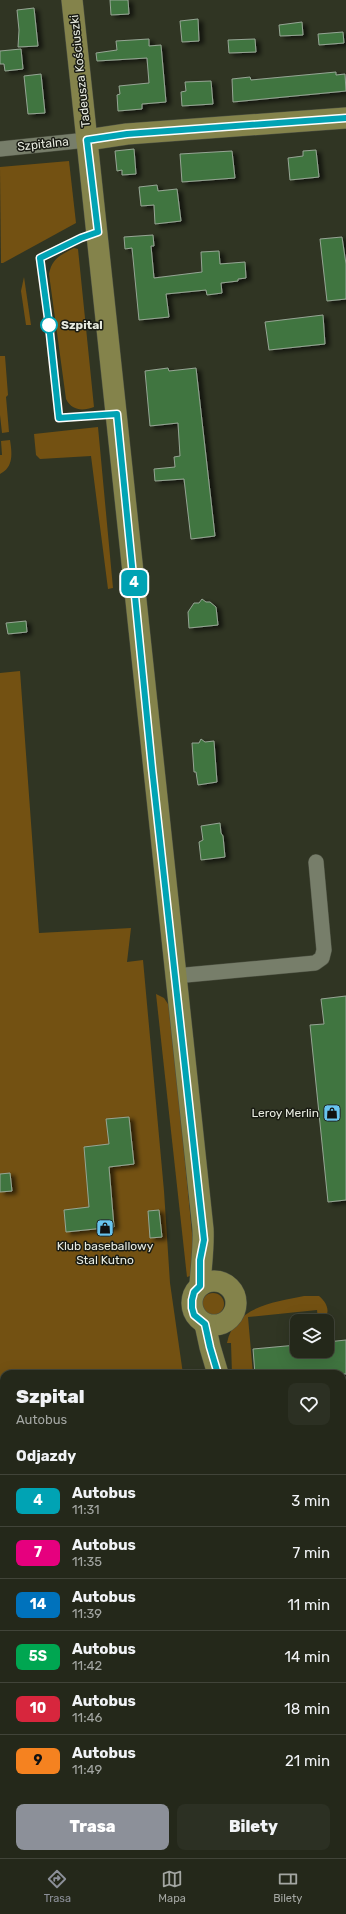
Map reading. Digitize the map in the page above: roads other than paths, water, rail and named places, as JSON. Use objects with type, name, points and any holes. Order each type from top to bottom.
[{"type":"street","name":"Tadeusza Kościuszki","points":[[72,0],[204,1240],[200,1260],[200,1286]]},
{"type":"street","points":[[87,140],[127,134],[346,118]]},
{"type":"street","name":"Szpitalna","points":[[0,148],[87,140]]},
{"type":"street","points":[[176,976],[288,966],[315,963],[319,961],[324,950],[316,862]]},
{"type":"street","name":"Tadeusza Kościuszki","points":[[204,1240],[211,1254],[221,1282]]},
{"type":"street","points":[[210,1281],[221,1282],[231,1289],[236,1299],[233,1315],[226,1322],[216,1326],[205,1324],[194,1315],[192,1308],[193,1296],[200,1286],[210,1281]]},
{"type":"street","points":[[218,1370],[226,1322]]},
{"type":"street","points":[[205,1324],[217,1370]]},
{"type":"place","name":"Szpital","points":[[49,325]]},
{"type":"place","name":"Leroy Merlin","points":[[332,1113]]},
{"type":"place","name":"Klub baseballowy Stal Kutno","points":[[105,1228]]}]
